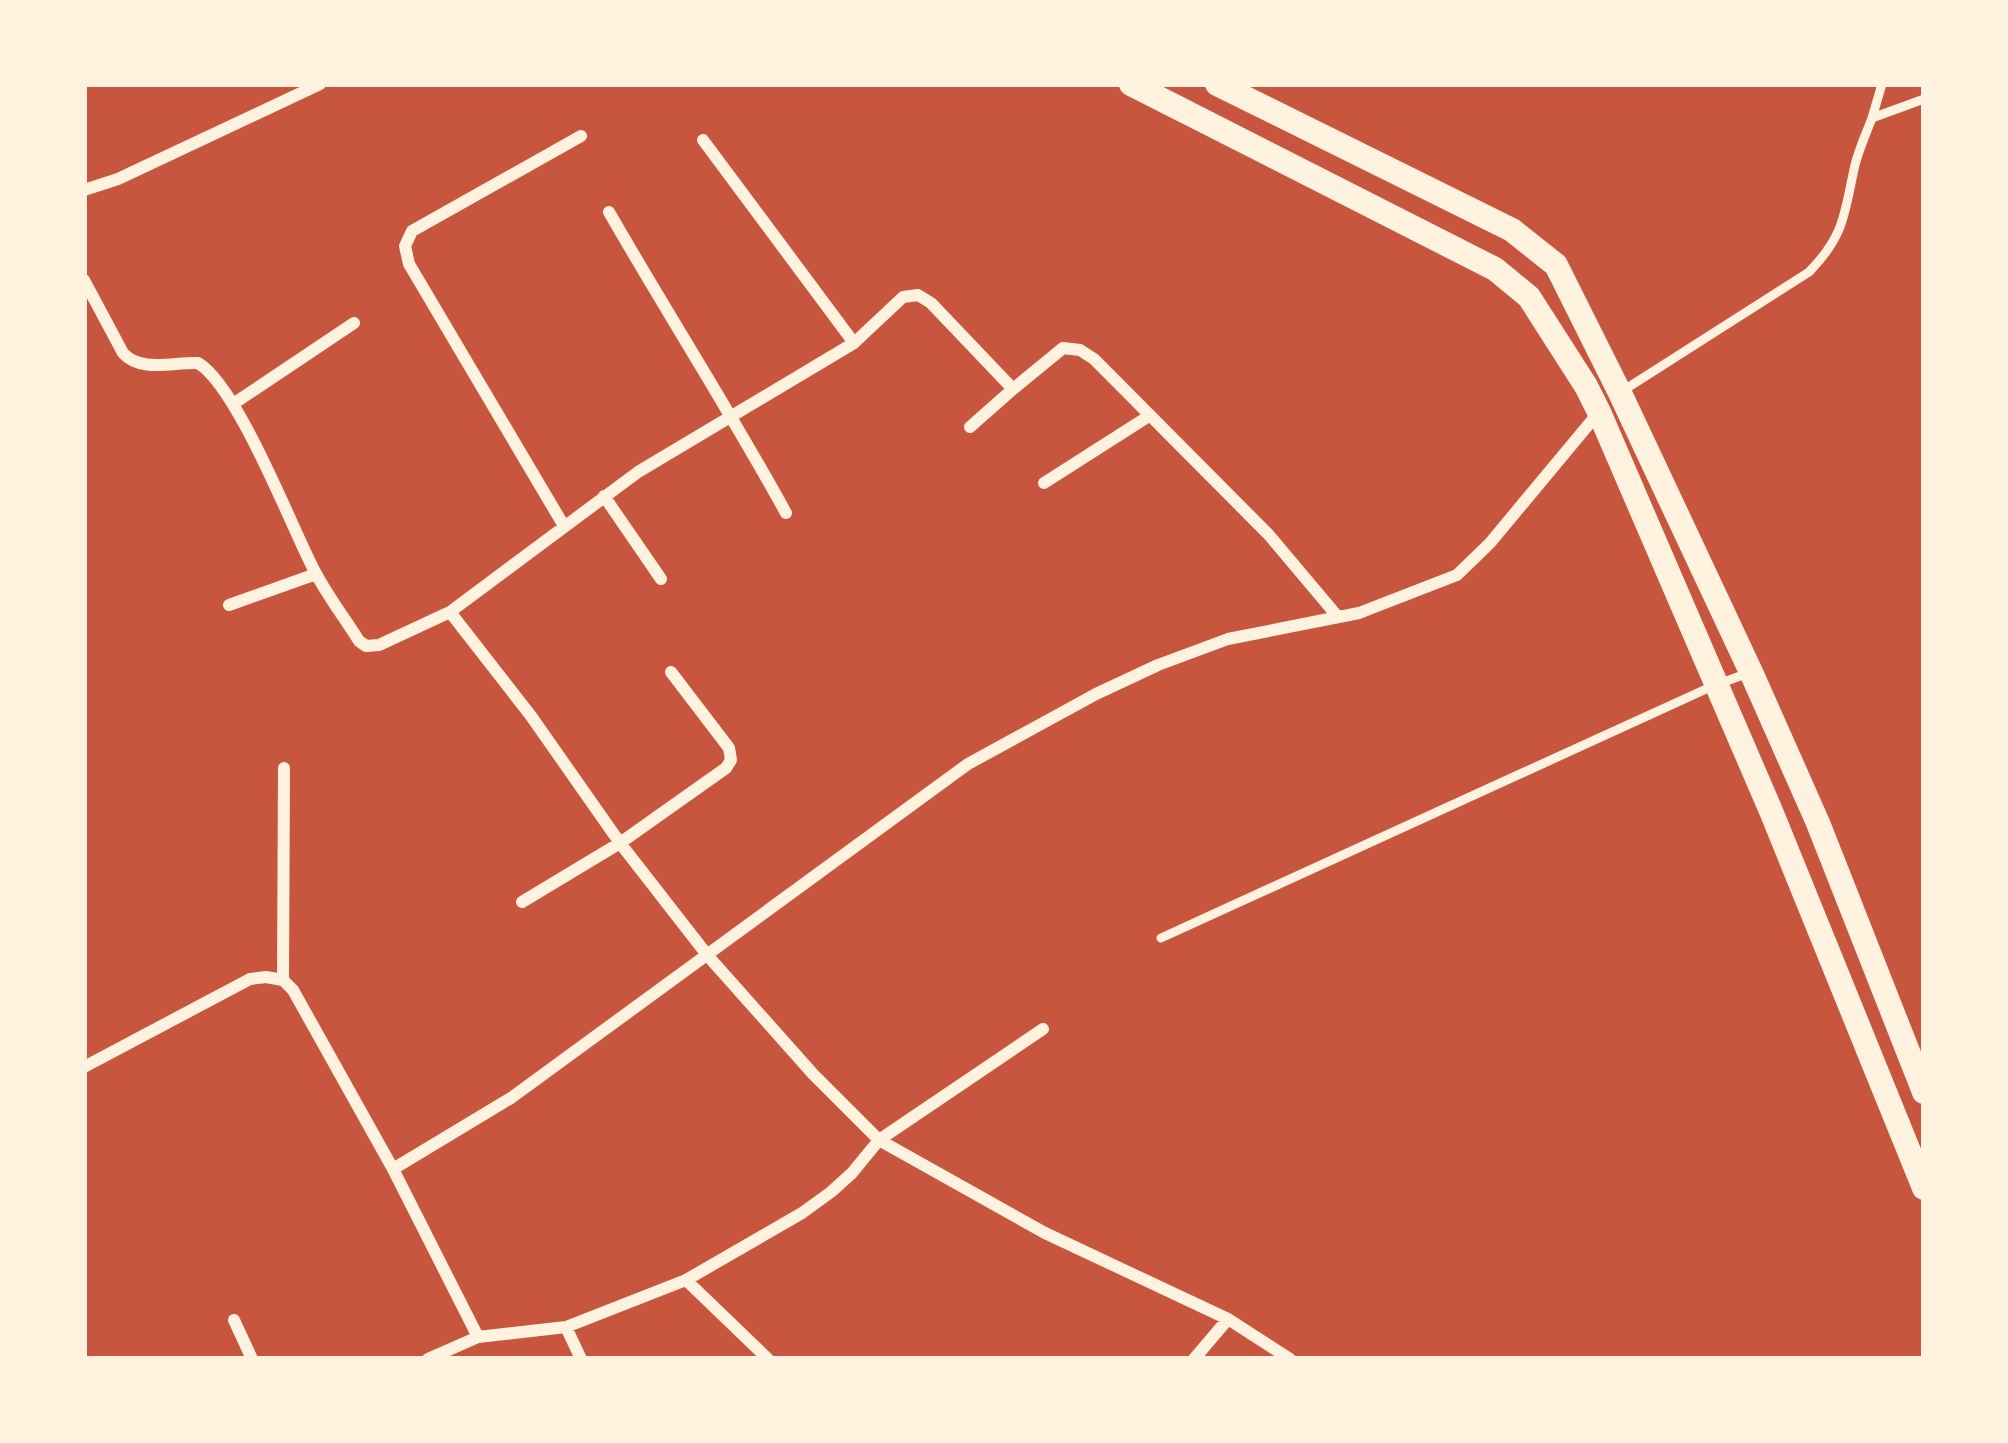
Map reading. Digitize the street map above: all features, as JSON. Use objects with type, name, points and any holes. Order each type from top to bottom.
[{"type":"main road","points":[[1131,84],[1179,94],[1495,269],[1529,297],[1599,412],[1780,832],[1924,1188]]},
{"type":"main road","points":[[1217,84],[1512,230],[1556,266],[1751,672],[1818,823],[1924,1092]]},
{"type":"street","points":[[84,190],[320,84]]},
{"type":"street","points":[[564,526],[409,264],[405,246],[412,231],[580,136]]},
{"type":"street","points":[[703,140],[854,344]]},
{"type":"street","points":[[609,212],[786,513]]},
{"type":"street","points":[[84,280],[132,362],[205,367],[233,404],[316,574],[366,646],[379,645],[451,612],[638,472],[854,344],[903,297],[918,296],[931,303],[1013,389]]},
{"type":"street","points":[[233,404],[354,323]]},
{"type":"street","points":[[970,428],[1063,348],[1079,350],[1094,359],[1269,535],[1338,617]]},
{"type":"street","points":[[394,1169],[512,1098],[968,764],[1158,665],[1228,639],[1359,614],[1457,575],[1490,543],[1599,412]]},
{"type":"street","points":[[1044,483],[1149,416]]},
{"type":"street","points":[[604,496],[661,579]]},
{"type":"street","points":[[229,605],[316,574]]},
{"type":"street","points":[[451,612],[708,956],[879,1140],[1045,1233],[1228,1319],[1290,1359]]},
{"type":"street","points":[[522,902],[620,843],[726,768],[731,760],[729,748],[671,672]]},
{"type":"street","points":[[283,980],[284,768]]},
{"type":"street","points":[[84,1067],[250,979],[283,980],[394,1169],[478,1337]]},
{"type":"street","points":[[428,1359],[478,1337],[566,1328],[686,1280],[802,1213],[831,1192],[879,1140],[1043,1029]]},
{"type":"street","points":[[686,1280],[768,1359]]},
{"type":"street","points":[[234,1319],[253,1359]]},
{"type":"street","points":[[1194,1359],[1228,1319]]},
{"type":"street","points":[[566,1328],[581,1359]]},
{"type":"lane","points":[[1620,393],[1809,272],[1829,252],[1841,229],[1854,169],[1882,84]]},
{"type":"lane","points":[[1872,118],[1924,99]]},
{"type":"lane","points":[[1161,938],[1751,672]]}]
